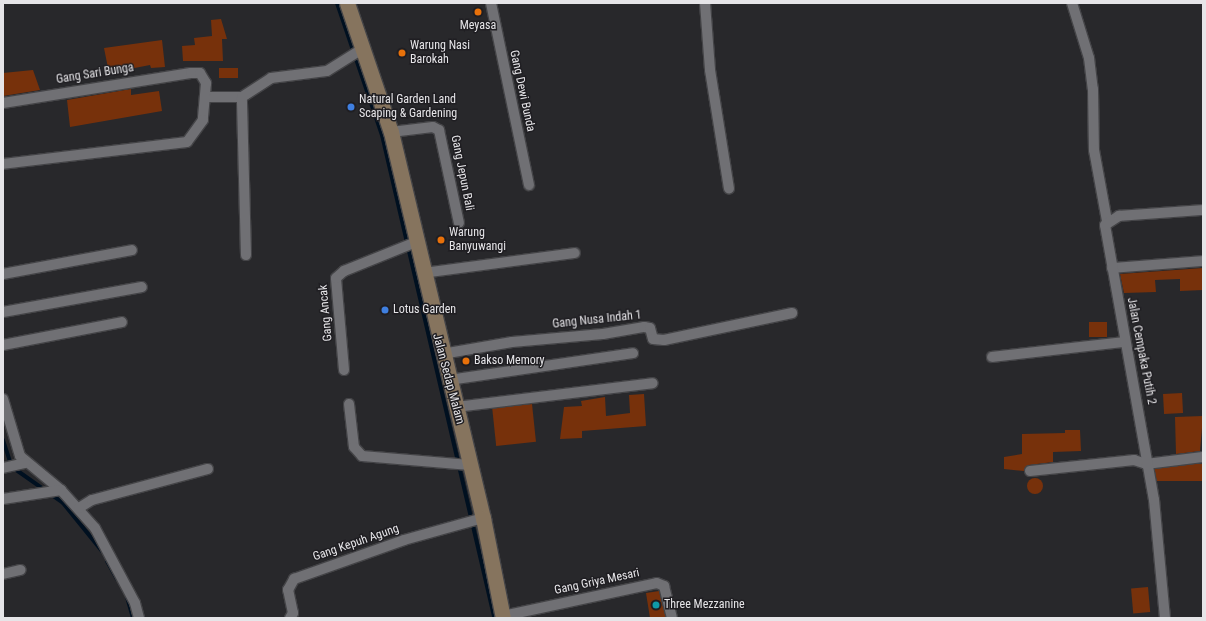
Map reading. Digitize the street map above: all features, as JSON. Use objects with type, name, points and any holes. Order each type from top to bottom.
[{"type":"street","name":"Jalan Sedap Malam","points":[[347,3],[356,53],[391,132],[409,245],[423,273],[456,407],[467,465],[481,518],[503,617]]},
{"type":"street","name":"Gang Dewi Bunda","points":[[491,3],[529,185]]},
{"type":"street","points":[[705,3],[710,70],[729,188]]},
{"type":"street","name":"Jalan Cempaka Putih 2","points":[[1072,3],[1089,58],[1093,89],[1094,150],[1107,221],[1112,268],[1124,342],[1139,411],[1146,464],[1154,500],[1165,618]]},
{"type":"street","points":[[3,164],[187,142],[203,120],[206,97],[242,97],[261,81],[327,71],[356,53]]},
{"type":"street","name":"Gang Sari Bunga","points":[[3,103],[191,73],[204,77],[206,97]]},
{"type":"street","points":[[242,97],[246,255]]},
{"type":"street","name":"Gang Jepun Bali","points":[[391,132],[433,127],[439,130],[458,223]]},
{"type":"street","points":[[1107,221],[1119,216],[1203,210]]},
{"type":"street","name":"Gang Ancak","points":[[344,370],[336,278],[409,245]]},
{"type":"street","points":[[3,274],[132,250]]},
{"type":"street","points":[[423,273],[575,254]]},
{"type":"street","points":[[1112,268],[1203,261]]},
{"type":"street","points":[[3,312],[142,287]]},
{"type":"street","name":"Gang Nusa Indah 1","points":[[442,354],[512,342],[603,334],[644,326],[650,328],[653,340],[664,340],[792,313]]},
{"type":"street","points":[[3,345],[122,322]]},
{"type":"street","points":[[992,357],[1124,342]]},
{"type":"street","points":[[449,380],[633,353]]},
{"type":"street","points":[[456,407],[653,383]]},
{"type":"street","points":[[3,398],[13,440],[21,464],[51,491],[79,508],[95,528],[135,602],[139,618]]},
{"type":"street","points":[[348,404],[354,447],[362,456],[467,465]]},
{"type":"street","points":[[1030,471],[1134,460],[1146,464],[1203,457]]},
{"type":"street","points":[[5,468],[21,464]]},
{"type":"street","points":[[79,508],[92,500],[208,469]]},
{"type":"street","points":[[3,499],[51,491]]},
{"type":"street","name":"Gang Kepuh Agung","points":[[290,618],[293,613],[288,590],[294,579],[404,540],[481,518]]},
{"type":"street","points":[[3,574],[21,570]]},
{"type":"street","name":"Gang Griya Mesari","points":[[503,617],[658,583],[664,586],[672,617]]},
{"type":"building","points":[[221,19],[227,39],[222,39],[223,61],[183,61],[182,46],[195,45],[194,38],[212,36],[211,20]]},
{"type":"building","points":[[162,40],[165,67],[151,68],[150,65],[109,73],[104,48]]},
{"type":"building","points":[[219,68],[238,68],[238,78],[219,78]]},
{"type":"building","points":[[33,70],[40,90],[3,96],[3,73]]},
{"type":"building","points":[[131,89],[131,95],[159,91],[162,111],[70,127],[67,100]]},
{"type":"building","points":[[1203,268],[1203,290],[1180,291],[1180,279],[1155,280],[1156,292],[1124,293],[1120,274]]},
{"type":"building","points":[[1089,322],[1107,322],[1107,337],[1089,337]]},
{"type":"building","points":[[1182,393],[1183,413],[1164,414],[1163,394]]},
{"type":"building","points":[[644,394],[646,426],[582,431],[582,438],[560,439],[564,407],[582,406],[581,401],[605,397],[606,416],[630,413],[629,395]]},
{"type":"building","points":[[532,404],[536,442],[496,446],[492,408]]},
{"type":"building","points":[[1203,416],[1200,451],[1176,454],[1175,417]]},
{"type":"building","points":[[1065,430],[1080,430],[1081,451],[1053,452],[1053,462],[1029,465],[1024,471],[1004,469],[1004,457],[1022,454],[1022,434],[1065,433]]},
{"type":"building","points":[[1155,464],[1203,464],[1203,481],[1155,481]]},
{"type":"building","points":[[1032,478],[1038,478],[1043,483],[1041,492],[1038,494],[1032,494],[1027,489],[1027,483]]},
{"type":"building","points":[[1148,587],[1150,612],[1133,613],[1131,588]]},
{"type":"building","name":"Three Mezzanine","points":[[659,591],[666,618],[650,618],[646,593]]},
{"type":"waterway","points":[[337,3],[382,135],[494,618]]},
{"type":"waterway","points":[[3,440],[12,467],[63,503],[102,551]]},
{"type":"waterway","points":[[107,561],[117,579]]},
{"type":"waterway","points":[[127,597],[133,618]]},
{"type":"place","name":"Meyasa","points":[[478,12]]},
{"type":"place","name":"Warung Nasi Barokah","points":[[402,53]]},
{"type":"place","name":"Natural Garden Land Scaping & Gardening","points":[[351,107]]},
{"type":"place","name":"Warung Banyuwangi","points":[[441,240]]},
{"type":"place","name":"Lotus Garden","points":[[385,310]]},
{"type":"place","name":"Bakso Memory","points":[[466,361]]},
{"type":"place","name":"Three Mezzanine","points":[[656,605]]}]
